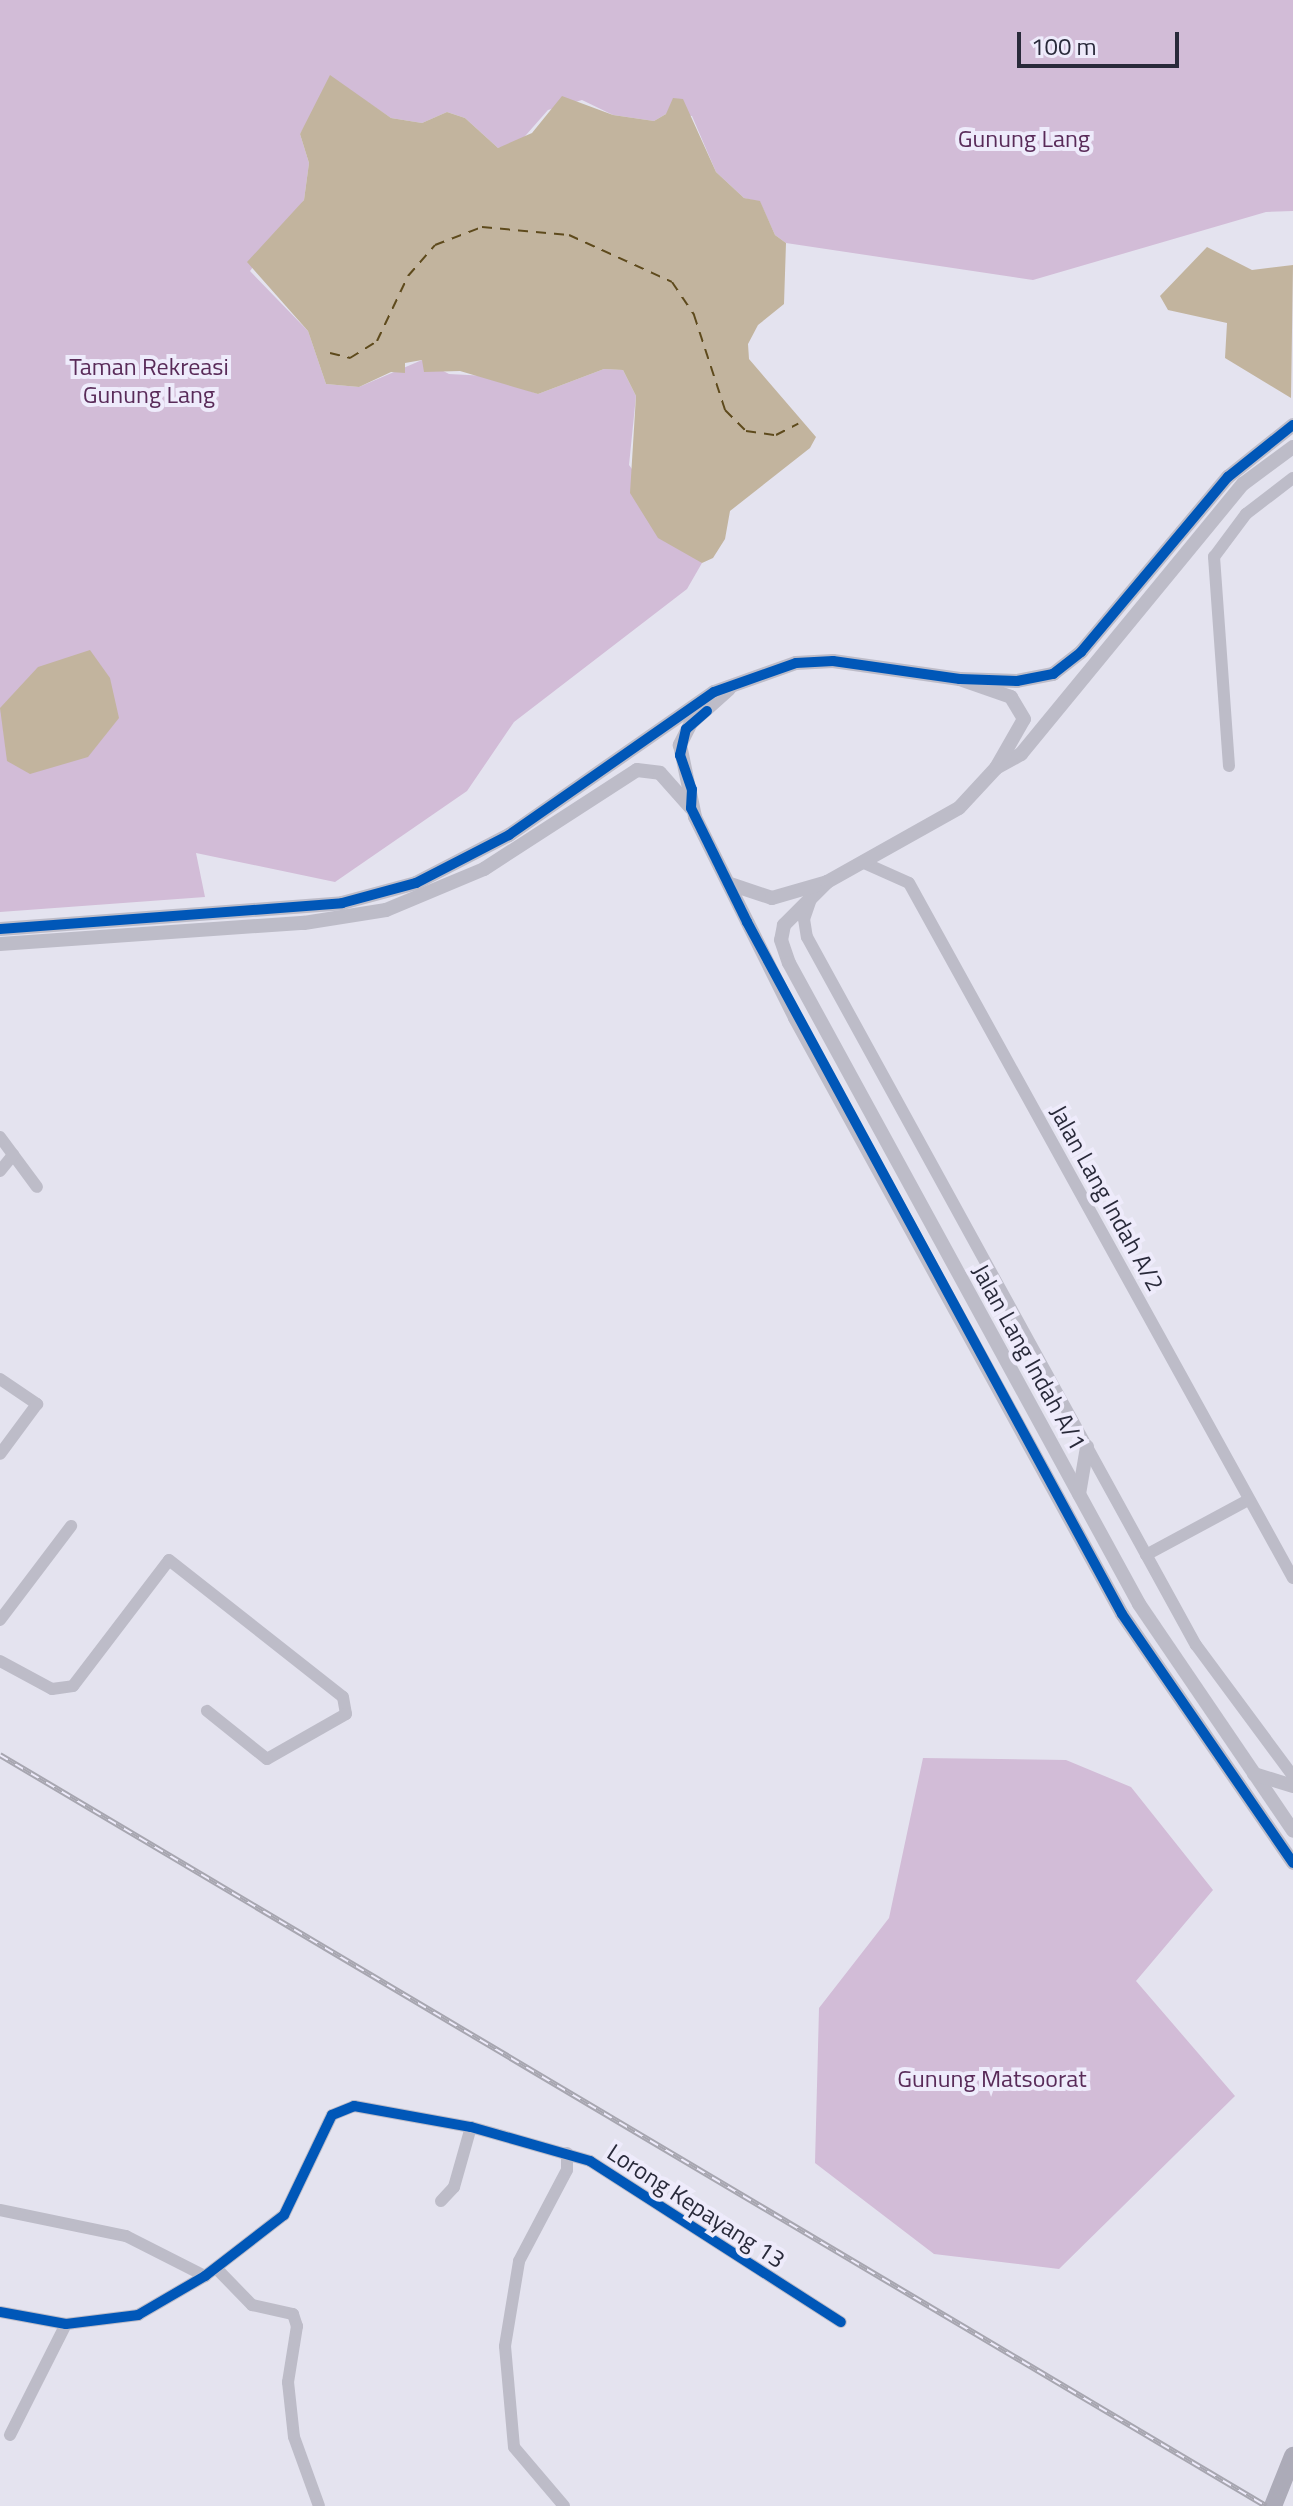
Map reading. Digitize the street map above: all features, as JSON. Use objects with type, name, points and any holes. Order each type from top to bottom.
[{"type":"main road","points":[[1273,2506],[1293,2456]]},
{"type":"street","points":[[0,929],[342,903],[416,883],[482,852],[714,692],[810,661],[960,679],[1017,681],[1060,670],[1228,477],[1293,425]]},
{"type":"street","points":[[996,768],[1021,754],[1243,484],[1293,447]]},
{"type":"street","points":[[1229,766],[1214,557],[1246,514],[1292,480]]},
{"type":"street","points":[[730,884],[772,898],[827,882],[959,808],[996,768],[1022,729],[1023,713],[1011,697],[960,679]]},
{"type":"street","points":[[691,808],[692,789],[680,755],[682,737],[729,689]]},
{"type":"street","points":[[0,944],[304,923],[386,910],[484,869],[637,770],[660,773],[691,808],[795,1018],[1122,1614],[1293,1863]]},
{"type":"street","name":"Jalan Lang Indah A/2","points":[[862,862],[909,883],[1293,1578]]},
{"type":"street","name":"Jalan Lang Indah A/1","points":[[827,882],[790,914],[782,948],[1169,1654],[1293,1831]]},
{"type":"street","name":"Jalan Lang Indah A/1","points":[[812,896],[804,919],[807,937],[1196,1645],[1293,1776]]},
{"type":"street","points":[[0,1137],[37,1187]]},
{"type":"street","points":[[0,1171],[13,1155]]},
{"type":"street","points":[[0,1379],[37,1404],[0,1454]]},
{"type":"street","points":[[1079,1494],[1087,1447]]},
{"type":"street","points":[[1146,1555],[1248,1500]]},
{"type":"street","points":[[0,1620],[71,1526]]},
{"type":"street","points":[[0,1661],[52,1689],[73,1686],[169,1560],[343,1697],[346,1714],[267,1759],[207,1711]]},
{"type":"street","points":[[1254,1774],[1293,1786]]},
{"type":"street","name":"Lorong Kepayang 13","points":[[0,2312],[66,2324],[138,2315],[205,2276],[284,2215],[340,2108],[471,2127],[590,2161],[841,2322]]},
{"type":"street","points":[[441,2201],[454,2187],[471,2127]]},
{"type":"street","points":[[564,2506],[515,2449],[505,2346],[519,2261],[567,2170],[567,2153]]},
{"type":"street","points":[[0,2210],[126,2236],[205,2276]]},
{"type":"street","points":[[216,2268],[252,2305],[293,2314],[297,2326],[288,2382],[294,2437],[319,2506]]},
{"type":"street","points":[[10,2435],[66,2324]]},
{"type":"green space","points":[[0,0],[1293,0],[1293,211],[1266,212],[1033,280],[786,243],[775,235],[760,202],[744,198],[716,172],[692,116],[666,114],[654,121],[613,115],[582,100],[548,110],[519,143],[498,148],[465,118],[447,112],[422,123],[391,118],[363,99],[305,126],[300,134],[309,163],[304,200],[250,271],[308,331],[326,384],[359,387],[422,360],[449,374],[487,376],[538,394],[604,369],[623,370],[636,396],[629,465],[702,563],[687,589],[514,722],[467,791],[335,882],[196,853],[205,897],[0,912]]},
{"type":"green space","name":"Gunung Matsoorat","points":[[923,1758],[1066,1760],[1131,1787],[1213,1890],[1136,1981],[1235,2096],[1059,2269],[934,2254],[815,2163],[819,2008],[889,1918]]},
{"type":"shaded area","points":[[330,75],[391,118],[422,123],[447,112],[465,118],[498,148],[532,133],[562,96],[613,115],[654,121],[666,114],[673,98],[683,99],[716,172],[744,198],[760,201],[775,235],[786,243],[784,304],[758,325],[748,344],[749,359],[816,437],[810,448],[730,511],[725,539],[713,558],[702,563],[658,538],[630,493],[636,396],[623,370],[604,369],[538,394],[460,371],[424,372],[422,360],[405,363],[405,373],[391,372],[359,387],[326,384],[308,331],[247,262],[304,200],[309,163],[300,134]]},
{"type":"shaded area","points":[[1207,247],[1252,270],[1293,265],[1291,398],[1225,358],[1227,323],[1168,310],[1160,296]]},
{"type":"shaded area","points":[[90,650],[110,678],[119,718],[88,757],[30,774],[7,761],[0,708],[38,667]]},
{"type":"ferry route","points":[[330,353],[350,358],[377,341],[408,276],[435,245],[482,227],[569,235],[672,282],[694,315],[725,410],[746,431],[776,435],[798,424]]},
{"type":"railway","points":[[0,1755],[1266,2506]]},
{"type":"cycle path","points":[[0,929],[342,903],[416,883],[509,835],[714,692],[796,663],[833,661],[960,679],[1017,681],[1053,674],[1081,652],[1228,477],[1293,425]]},
{"type":"cycle path","points":[[707,711],[686,729],[680,755],[692,789],[691,808],[747,922],[1122,1614],[1293,1863]]},
{"type":"cycle path","points":[[0,2312],[66,2324],[138,2315],[205,2276],[284,2215],[332,2115],[354,2106],[471,2127],[590,2161],[841,2322]]},
{"type":"park label","name":"Gunung Lang","points":[[1024,139]]},
{"type":"park label","name":"Taman Rekreasi Gunung Lang","points":[[149,381]]}]
